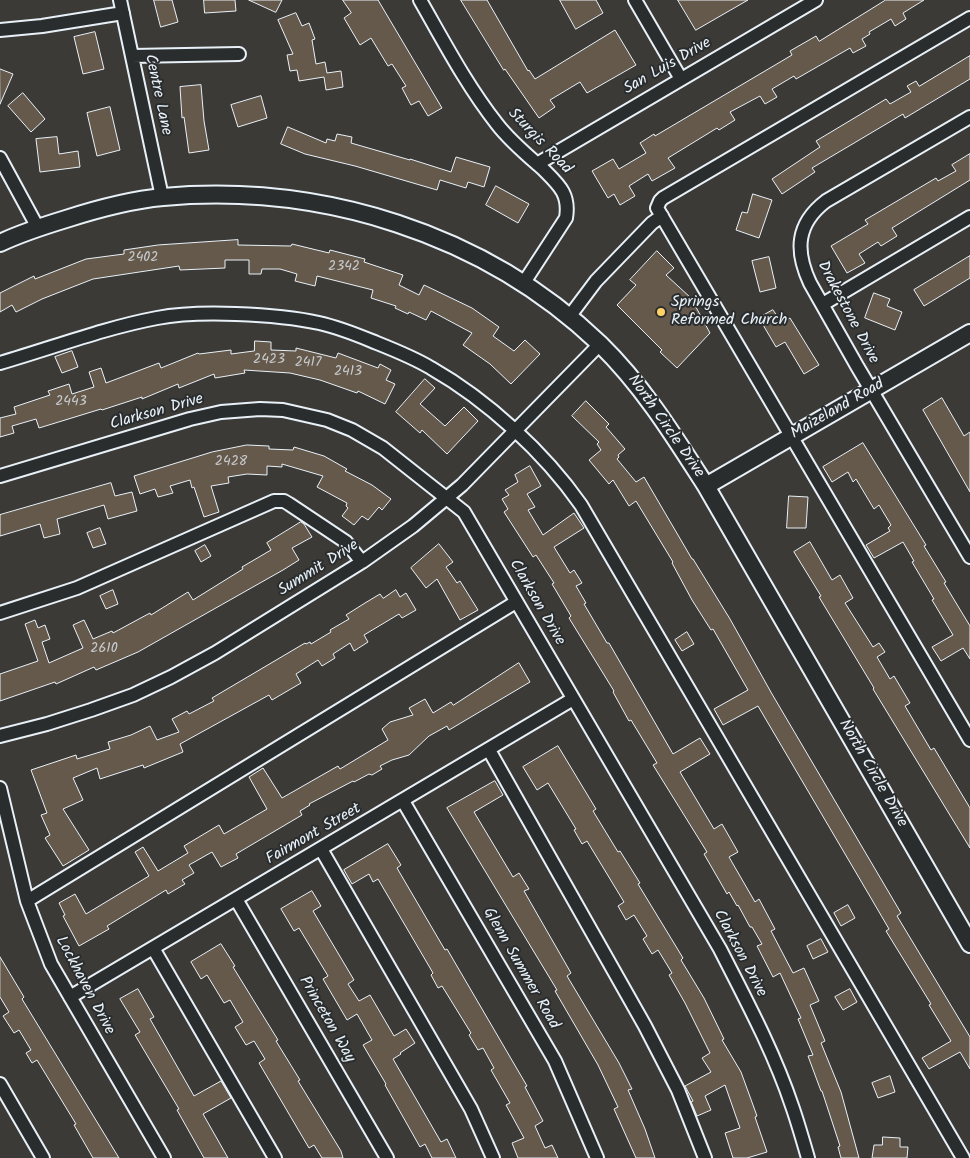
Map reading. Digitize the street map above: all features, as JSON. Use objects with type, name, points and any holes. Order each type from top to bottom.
[{"type":"main road","name":"North Circle Drive","points":[[0,243],[86,212],[162,197],[254,195],[308,201],[384,219],[420,231],[488,262],[569,317],[600,344],[633,380],[668,427],[706,486],[970,944]]},
{"type":"main road","name":"Maizeland Road","points":[[706,486],[970,333]]},
{"type":"street","name":"Sturgis Road","points":[[420,0],[466,79],[488,112],[508,138],[562,189],[567,199],[566,218],[560,230],[523,284]]},
{"type":"street","points":[[635,0],[681,78]]},
{"type":"street","name":"San Luis Drive","points":[[537,164],[816,0]]},
{"type":"street","points":[[0,30],[42,26],[122,6]]},
{"type":"street","name":"Centre Lane","points":[[122,6],[162,197]]},
{"type":"street","points":[[970,18],[663,198],[658,204],[662,216],[970,740]]},
{"type":"street","points":[[132,56],[238,54]]},
{"type":"street","name":"Drakestone Drive","points":[[970,117],[838,194],[816,209],[804,230],[800,242],[800,256],[804,269],[872,391],[970,557]]},
{"type":"street","points":[[0,158],[38,228]]},
{"type":"street","points":[[569,317],[596,282],[652,223],[662,216]]},
{"type":"street","points":[[823,304],[970,218]]},
{"type":"street","points":[[0,363],[124,326],[158,318],[206,313],[270,316],[319,323],[356,335],[430,367],[467,392],[514,431],[554,471],[581,505],[963,1158]]},
{"type":"street","name":"Summit Drive","points":[[0,736],[91,710],[133,695],[171,677],[215,653],[362,562],[413,526],[446,499],[484,463],[600,344]]},
{"type":"street","name":"Clarkson Drive","points":[[0,476],[190,419],[240,410],[283,410],[327,420],[368,438],[464,512],[720,949],[749,1006],[789,1098],[808,1158]]},
{"type":"street","points":[[0,613],[77,588],[274,501],[289,504],[339,537],[351,547],[362,562]]},
{"type":"street","points":[[27,901],[516,602]]},
{"type":"street","name":"Fairmont Street","points":[[70,997],[573,699]]},
{"type":"street","points":[[489,750],[646,1026],[678,1090],[705,1158]]},
{"type":"street","name":"Lockhaven Drive","points":[[0,788],[27,901],[51,964],[164,1158]]},
{"type":"street","name":"Glenn Summer Road","points":[[402,802],[555,1061],[597,1158]]},
{"type":"street","points":[[321,849],[471,1109],[493,1158]]},
{"type":"street","name":"Princeton Way","points":[[236,899],[387,1158]]},
{"type":"street","points":[[153,948],[275,1158]]},
{"type":"street","points":[[0,1084],[43,1158]]},
{"type":"building","points":[[154,0],[172,0],[178,22],[161,27]]},
{"type":"building","points":[[204,0],[235,0],[236,11],[205,13]]},
{"type":"building","points":[[249,0],[282,0],[276,12]]},
{"type":"building","points":[[343,0],[378,0],[442,108],[428,116],[419,101],[411,105],[402,88],[406,86],[392,64],[388,66],[371,38],[360,45],[344,18],[351,13]]},
{"type":"building","points":[[461,0],[487,0],[528,71],[535,79],[615,30],[636,65],[587,93],[580,82],[550,100],[555,107],[539,118],[504,70]]},
{"type":"building","points":[[560,0],[596,0],[603,13],[576,29]]},
{"type":"building","points":[[678,0],[748,0],[696,30]]},
{"type":"building","points":[[886,0],[924,0],[903,13],[906,19],[895,26],[891,19],[869,32],[870,34],[862,39],[866,46],[853,53],[850,48],[796,79],[794,76],[772,89],[777,97],[765,104],[760,96],[730,112],[735,120],[719,130],[717,128],[668,158],[675,168],[652,181],[648,174],[629,186],[635,196],[620,205],[614,194],[608,198],[592,171],[613,159],[619,169],[646,153],[640,143],[654,134],[655,136],[792,55],[790,51],[816,36],[819,41]]},
{"type":"building","points":[[296,13],[302,26],[309,23],[315,39],[312,40],[316,64],[325,62],[327,73],[341,71],[343,87],[326,90],[324,77],[299,81],[297,70],[290,71],[287,55],[293,54],[278,20]]},
{"type":"building","points":[[95,32],[104,69],[83,74],[74,37]]},
{"type":"building","points":[[970,56],[970,79],[905,118],[903,114],[812,168],[815,172],[782,194],[772,179],[820,147],[816,141],[886,99],[890,104],[911,92],[907,86],[916,81],[919,86]]},
{"type":"building","points":[[0,69],[13,74],[0,104]]},
{"type":"building","points":[[201,85],[209,150],[189,153],[184,117],[182,118],[180,87]]},
{"type":"building","points":[[23,93],[45,119],[31,132],[8,106]]},
{"type":"building","points":[[261,96],[267,118],[238,127],[231,105]]},
{"type":"building","points":[[110,107],[120,150],[97,156],[87,113]]},
{"type":"building","points":[[288,127],[326,143],[327,139],[335,141],[337,134],[352,137],[351,143],[451,172],[456,157],[490,167],[484,187],[468,182],[466,188],[440,180],[437,190],[355,166],[305,154],[281,144]]},
{"type":"building","points":[[57,137],[59,154],[78,151],[80,167],[40,172],[36,139]]},
{"type":"building","points":[[970,154],[970,180],[892,228],[897,236],[881,246],[878,242],[859,254],[865,263],[847,273],[831,246],[868,224],[865,220],[936,178],[938,181],[956,171],[952,165]]},
{"type":"building","points":[[496,186],[529,204],[518,223],[486,205]]},
{"type":"building","points":[[753,194],[772,200],[759,238],[736,230],[742,212],[747,213]]},
{"type":"building","points":[[238,240],[238,245],[291,246],[292,244],[329,253],[330,250],[365,259],[364,262],[403,275],[399,285],[419,295],[424,285],[472,308],[499,327],[493,336],[514,351],[525,340],[540,354],[511,384],[490,364],[463,345],[472,333],[431,311],[426,320],[395,308],[396,306],[371,298],[373,290],[317,276],[315,286],[295,281],[297,274],[280,269],[262,269],[261,274],[249,274],[249,260],[225,260],[225,268],[180,270],[179,266],[93,279],[42,299],[16,312],[12,305],[0,312],[0,293],[34,276],[35,279],[86,259],[124,254],[124,250],[158,245]]},
{"type":"building","name":"Springs Reformed Church","points":[[657,251],[674,268],[666,275],[691,298],[710,333],[677,368],[660,352],[662,350],[617,305],[636,285],[630,280]]},
{"type":"building","points":[[970,256],[970,278],[924,306],[914,290]]},
{"type":"building","points":[[769,257],[776,288],[760,292],[752,261]]},
{"type":"building","points":[[874,293],[890,299],[887,306],[902,312],[895,330],[865,318]]},
{"type":"building","points":[[773,310],[782,323],[790,318],[819,365],[804,374],[785,342],[776,347],[759,318]]},
{"type":"building","points":[[255,341],[271,342],[271,350],[296,351],[296,348],[336,358],[338,353],[378,368],[380,364],[391,370],[386,380],[395,384],[385,404],[358,391],[357,393],[320,380],[290,373],[244,370],[245,373],[215,378],[214,374],[179,388],[178,384],[142,399],[142,397],[39,428],[36,419],[12,426],[14,433],[0,437],[0,418],[16,414],[14,407],[50,395],[48,391],[69,384],[72,394],[94,387],[89,372],[101,368],[106,383],[159,363],[161,368],[198,353],[231,350],[231,354],[254,351]]},
{"type":"building","points":[[72,351],[78,367],[62,373],[55,357]]},
{"type":"building","points":[[425,379],[435,388],[420,404],[445,426],[464,407],[478,421],[447,454],[422,430],[420,433],[396,412]]},
{"type":"building","points":[[942,398],[964,436],[970,432],[970,492],[923,410]]},
{"type":"building","points":[[586,401],[609,424],[606,427],[625,449],[618,455],[617,459],[636,482],[644,477],[730,619],[901,913],[897,916],[970,1037],[970,1069],[960,1052],[929,1069],[922,1058],[951,1041],[929,1005],[931,1004],[886,931],[889,929],[758,706],[723,725],[714,709],[748,690],[713,629],[711,630],[692,600],[673,562],[636,501],[629,506],[613,480],[609,484],[589,460],[601,450],[597,444],[599,442],[572,416]]},
{"type":"building","points":[[863,443],[926,545],[924,546],[946,582],[944,583],[970,626],[970,659],[963,648],[941,661],[932,647],[953,635],[932,600],[934,599],[912,562],[914,561],[903,542],[874,558],[866,545],[890,531],[888,528],[891,525],[879,505],[874,509],[856,479],[853,482],[848,472],[832,482],[823,467]]},
{"type":"building","points":[[247,445],[269,446],[269,449],[293,450],[294,447],[324,456],[347,469],[345,471],[372,485],[391,499],[382,510],[379,507],[368,520],[362,516],[354,525],[342,516],[348,508],[346,506],[347,503],[317,487],[323,476],[282,464],[282,467],[267,466],[267,475],[247,474],[228,477],[229,483],[211,486],[219,512],[204,517],[190,480],[170,486],[173,493],[158,497],[155,489],[140,494],[134,476],[212,452]]},
{"type":"building","points":[[530,466],[541,486],[527,494],[535,507],[528,510],[543,535],[574,513],[584,528],[554,547],[570,573],[574,570],[582,583],[576,586],[586,603],[584,604],[607,643],[609,643],[673,754],[700,738],[710,754],[680,772],[714,829],[722,824],[738,852],[729,857],[755,902],[759,899],[775,929],[771,931],[793,973],[804,968],[819,1001],[810,1005],[825,1041],[821,1043],[841,1092],[859,1158],[841,1158],[838,1147],[840,1146],[808,1056],[813,1055],[798,1019],[801,1018],[780,973],[773,977],[757,946],[762,944],[729,892],[727,894],[704,854],[707,852],[653,765],[657,763],[631,720],[629,721],[614,691],[569,618],[571,616],[552,584],[554,583],[536,555],[533,557],[504,512],[508,509],[502,499],[509,495],[505,490],[518,482],[515,475]]},
{"type":"building","points":[[111,483],[115,496],[132,492],[137,511],[108,519],[104,505],[57,519],[60,534],[44,538],[40,524],[0,536],[0,515]]},
{"type":"building","points":[[789,496],[808,497],[806,528],[787,528]]},
{"type":"building","points":[[301,522],[312,537],[292,548],[299,560],[283,570],[138,652],[96,670],[94,667],[56,684],[55,682],[0,701],[0,674],[38,661],[25,624],[35,620],[38,628],[45,625],[50,639],[42,642],[49,663],[83,648],[73,625],[84,620],[93,639],[112,631],[113,633],[150,613],[151,615],[188,592],[193,600],[271,550],[267,543]]},
{"type":"building","points":[[100,528],[106,544],[93,548],[87,533]]},
{"type":"building","points":[[810,542],[832,580],[840,575],[853,598],[845,603],[873,647],[879,643],[885,652],[877,657],[890,679],[894,676],[910,703],[905,706],[931,750],[934,748],[970,808],[970,848],[873,689],[794,552]]},
{"type":"building","points":[[439,544],[453,562],[446,567],[457,583],[460,581],[478,610],[460,620],[437,579],[426,588],[411,568]]},
{"type":"building","points":[[205,545],[211,556],[201,562],[195,551]]},
{"type":"building","points":[[113,590],[118,604],[106,609],[100,596]]},
{"type":"building","points":[[396,590],[400,597],[406,593],[416,610],[402,618],[399,614],[364,635],[368,642],[354,651],[350,643],[333,654],[335,658],[322,666],[318,660],[296,674],[301,683],[272,700],[269,695],[180,744],[183,752],[144,768],[143,765],[100,779],[97,768],[73,778],[83,800],[63,809],[89,850],[63,866],[45,838],[50,835],[41,815],[47,813],[31,770],[76,755],[77,759],[110,749],[108,742],[131,735],[150,726],[157,740],[179,732],[172,719],[187,711],[189,714],[214,701],[212,698],[305,643],[310,642],[311,644],[331,632],[330,630],[349,619],[346,615],[365,603],[380,594],[383,598]]},
{"type":"building","points":[[687,632],[694,644],[682,651],[675,640]]},
{"type":"building","points":[[519,663],[530,682],[449,730],[447,726],[429,736],[409,755],[392,760],[380,766],[382,769],[372,775],[369,774],[353,781],[309,804],[300,811],[302,815],[236,854],[238,858],[221,867],[212,852],[189,865],[194,873],[182,880],[185,884],[168,894],[166,890],[107,926],[109,929],[79,946],[63,916],[65,915],[59,903],[75,894],[86,914],[149,876],[135,852],[143,847],[158,871],[188,853],[184,846],[219,825],[224,834],[267,809],[249,777],[263,768],[282,798],[338,766],[340,769],[388,740],[382,729],[390,722],[413,715],[409,708],[425,699],[433,713],[451,702],[453,705]]},
{"type":"building","points":[[558,746],[596,809],[593,811],[640,883],[638,884],[683,958],[681,960],[704,998],[724,1039],[722,1040],[741,1072],[757,1116],[755,1117],[767,1152],[747,1158],[733,1158],[725,1133],[740,1128],[725,1085],[705,1096],[711,1110],[697,1116],[691,1102],[693,1101],[685,1086],[711,1072],[702,1058],[710,1053],[669,975],[672,973],[658,950],[652,954],[643,939],[647,936],[634,915],[626,920],[618,906],[624,902],[587,841],[582,844],[574,830],[576,829],[548,783],[537,790],[523,767]]},
{"type":"building","points":[[495,781],[503,795],[474,812],[513,877],[519,873],[529,889],[524,891],[571,973],[567,976],[619,1063],[632,1089],[628,1090],[655,1158],[636,1158],[614,1109],[618,1107],[598,1065],[555,991],[557,990],[447,808]]},
{"type":"building","points":[[388,844],[401,865],[397,868],[527,1086],[525,1087],[543,1121],[535,1126],[545,1148],[552,1145],[558,1158],[518,1158],[512,1143],[524,1138],[506,1105],[510,1103],[491,1070],[494,1068],[483,1048],[478,1050],[469,1035],[471,1033],[442,986],[438,988],[431,975],[433,973],[378,879],[373,882],[369,874],[352,884],[344,870]]},
{"type":"building","points":[[312,891],[321,906],[313,911],[354,980],[348,984],[359,1001],[370,995],[394,1036],[406,1029],[415,1043],[393,1059],[441,1142],[447,1139],[456,1158],[432,1158],[425,1144],[420,1147],[363,1045],[372,1040],[357,1014],[347,1020],[323,979],[328,976],[299,928],[294,931],[281,909]]},
{"type":"building","points":[[848,905],[855,918],[841,926],[834,913]]},
{"type":"building","points":[[821,939],[828,952],[813,959],[807,946]]},
{"type":"building","points":[[221,944],[278,1040],[276,1041],[300,1080],[298,1081],[341,1151],[343,1158],[322,1158],[314,1145],[309,1148],[259,1063],[265,1059],[254,1041],[246,1045],[235,1027],[243,1022],[230,1000],[224,1003],[207,975],[201,979],[191,962]]},
{"type":"building","points":[[0,957],[24,997],[22,999],[119,1158],[93,1158],[74,1125],[76,1124],[37,1060],[32,1063],[26,1053],[31,1050],[19,1030],[14,1033],[3,1016],[9,1012],[0,997]]},
{"type":"building","points":[[138,989],[154,1017],[150,1019],[194,1096],[221,1081],[231,1098],[203,1114],[228,1158],[204,1158],[177,1110],[179,1109],[135,1035],[140,1032],[120,999]]},
{"type":"building","points":[[850,989],[857,1002],[843,1010],[835,997]]},
{"type":"building","points":[[890,1076],[895,1092],[878,1098],[872,1083]]},
{"type":"building","points":[[883,1137],[900,1138],[900,1147],[908,1147],[907,1158],[872,1158],[874,1145],[882,1145]]},
{"type":"place","name":"Springs Reformed Church","points":[[661,312]]}]
